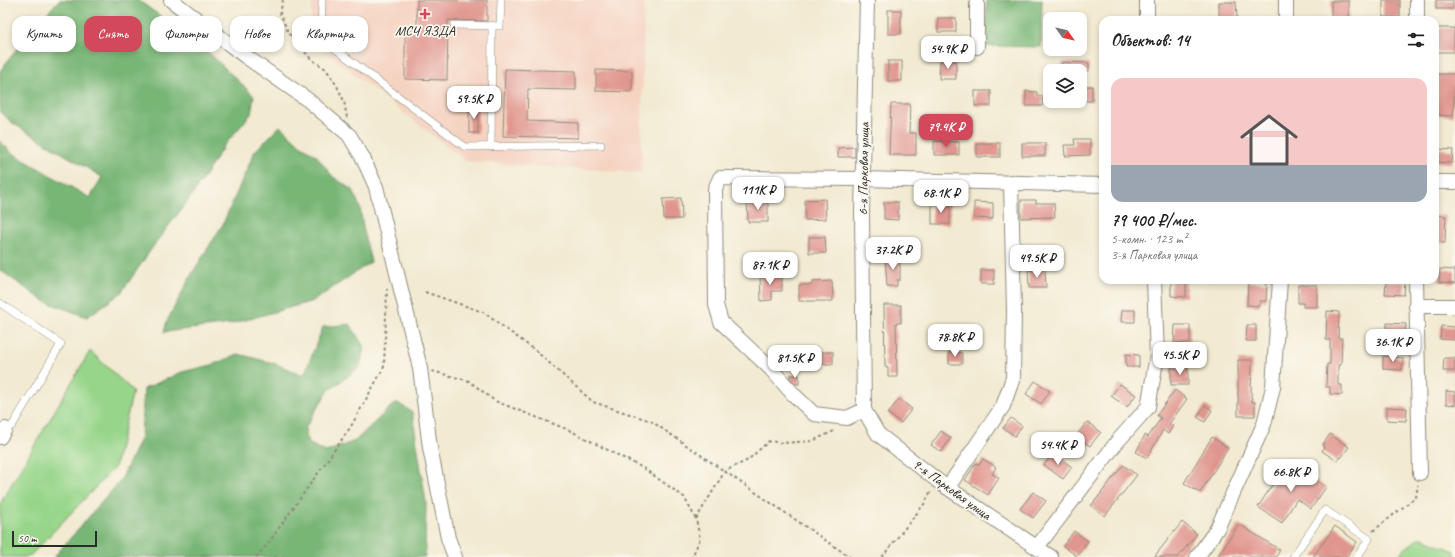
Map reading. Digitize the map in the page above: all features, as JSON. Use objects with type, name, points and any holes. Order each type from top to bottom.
[{"type":"street","points":[[171,0],[245,56],[308,100],[349,135],[363,158],[376,187],[420,368],[430,448],[448,538],[455,557]]},
{"type":"street","name":"6-я Парковая улица","points":[[864,410],[862,179],[867,0]]},
{"type":"street","points":[[977,0],[977,48]]},
{"type":"street","points":[[1147,0],[1147,16]]},
{"type":"street","points":[[1286,0],[1286,16]]},
{"type":"street","points":[[1417,0],[1417,16]]},
{"type":"street","points":[[864,410],[847,418],[814,414],[794,395],[771,369],[722,322],[716,305],[715,189],[720,178],[862,179],[1099,185]]},
{"type":"street","points":[[948,487],[1003,406],[1013,378],[1014,310],[1012,182]]},
{"type":"street","points":[[1439,182],[1455,182]]},
{"type":"street","points":[[1037,547],[1118,442],[1148,407],[1157,356],[1154,284]]},
{"type":"street","points":[[1198,557],[1217,529],[1264,424],[1273,387],[1280,284]]},
{"type":"street","points":[[1416,284],[1420,473]]},
{"type":"street","points":[[1416,306],[1455,306]]},
{"type":"street","name":"9-я Парковая улица","points":[[864,410],[878,434],[936,480],[1051,557]]},
{"type":"lane","points":[[322,0],[322,38],[465,147],[601,145]]},
{"type":"lane","points":[[454,25],[500,26],[501,0]]},
{"type":"lane","points":[[491,147],[492,26]]},
{"type":"lane","points":[[0,303],[61,344],[12,426],[3,433]]},
{"type":"lane","points":[[1293,557],[1325,510],[1369,539],[1357,557]]},
{"type":"path","points":[[283,0],[280,13],[288,32],[311,59],[326,69],[338,86],[344,101],[349,135]]},
{"type":"path","points":[[256,557],[267,545],[350,428],[384,366],[387,289]]},
{"type":"path","points":[[425,292],[483,312],[536,351],[593,402],[651,421],[850,557]]},
{"type":"path","points":[[420,368],[469,381],[495,401],[569,430],[643,468],[684,496],[696,519],[700,539],[692,557]]},
{"type":"path","points":[[696,519],[725,471],[748,460],[769,441],[783,443],[812,441],[836,430],[847,418]]},
{"type":"path","points":[[1365,536],[1416,497],[1420,473]]},
{"type":"path","points":[[882,557],[925,504],[936,480]]},
{"type":"shaded area","points":[[312,0],[644,0],[641,173],[466,161],[325,52],[368,52],[368,16],[311,16]]},
{"type":"green space","points":[[59,0],[138,0],[160,16],[150,16],[150,52],[208,52],[254,96],[251,114],[223,147],[193,194],[157,241],[121,293],[87,317],[44,301],[0,270],[0,141],[12,153],[90,198],[102,177],[14,124],[0,112],[0,71],[15,52],[76,52],[76,16],[45,16]]},
{"type":"green space","points":[[987,0],[1042,0],[1041,47],[985,46]]},
{"type":"green space","points":[[280,126],[300,145],[316,155],[333,177],[353,190],[360,208],[364,234],[371,262],[313,301],[231,324],[164,332],[167,321],[193,272],[223,224],[255,151]]},
{"type":"green space","points":[[350,324],[364,347],[360,367],[327,392],[305,428],[308,443],[326,452],[355,441],[396,402],[412,412],[426,502],[425,557],[54,557],[121,480],[141,437],[144,389],[182,372],[212,365],[238,354],[273,363],[304,375],[323,327]]},
{"type":"green space","points":[[90,351],[133,391],[115,467],[29,557],[0,557],[0,504]]},
{"type":"green space","points":[[1420,537],[1455,551],[1455,557],[1399,557],[1402,551]]},
{"type":"building","points":[[417,0],[487,0],[487,21],[448,20],[447,80],[405,79],[405,31],[417,31]]},
{"type":"building","points":[[1383,0],[1400,0],[1400,16],[1383,16]]},
{"type":"building","points":[[1436,0],[1453,0],[1453,9],[1436,9]]},
{"type":"building","points":[[1331,1],[1349,1],[1349,16],[1331,16]]},
{"type":"building","points":[[1219,2],[1236,2],[1237,16],[1219,16]]},
{"type":"building","points":[[888,10],[901,10],[901,34],[888,34]]},
{"type":"building","points":[[938,18],[956,18],[956,32],[938,32]]},
{"type":"building","points":[[1439,28],[1454,28],[1454,52],[1439,52]]},
{"type":"building","points":[[888,61],[902,61],[902,81],[888,81]]},
{"type":"building","points":[[940,61],[956,61],[956,79],[939,79]]},
{"type":"building","points":[[1062,62],[1089,63],[1089,71],[1087,71],[1087,64],[1062,64]]},
{"type":"building","points":[[505,69],[576,71],[576,90],[528,89],[527,121],[578,123],[578,138],[503,136]]},
{"type":"building","points":[[596,70],[632,71],[632,92],[596,91]]},
{"type":"building","points":[[1439,74],[1455,74],[1453,116],[1439,115]]},
{"type":"building","points":[[1087,86],[1092,86],[1092,101],[1087,101]]},
{"type":"building","points":[[975,91],[991,91],[991,106],[975,106]]},
{"type":"building","points":[[1026,91],[1037,92],[1037,96],[1043,96],[1042,106],[1026,106]]},
{"type":"building","points":[[891,104],[910,104],[909,133],[916,133],[916,155],[889,155]]},
{"type":"building","points":[[469,107],[478,107],[478,133],[469,133]]},
{"type":"building","points":[[1074,139],[1090,139],[1090,155],[1065,156],[1064,145],[1075,145]]},
{"type":"building","points":[[934,141],[959,142],[959,155],[934,155]]},
{"type":"building","points":[[977,143],[1000,143],[1000,157],[977,157]]},
{"type":"building","points":[[1022,143],[1045,143],[1045,156],[1022,156]]},
{"type":"building","points":[[855,147],[855,157],[838,157],[838,148]]},
{"type":"building","points":[[1439,149],[1453,150],[1452,163],[1439,162]]},
{"type":"building","points":[[681,198],[682,219],[664,219],[663,199]]},
{"type":"building","points":[[825,199],[826,219],[805,220],[805,200]]},
{"type":"building","points":[[1021,200],[1036,200],[1036,203],[1054,203],[1055,217],[1021,218]]},
{"type":"building","points":[[747,201],[768,201],[768,222],[748,222]]},
{"type":"building","points":[[884,202],[898,202],[898,220],[884,219]]},
{"type":"building","points":[[974,202],[993,203],[993,219],[974,218]]},
{"type":"building","points":[[932,204],[950,204],[950,224],[932,224]]},
{"type":"building","points":[[1439,215],[1446,216],[1445,243],[1439,242]]},
{"type":"building","points":[[809,237],[825,237],[826,253],[809,253]]},
{"type":"building","points":[[885,258],[900,258],[900,280],[897,280],[897,286],[887,286]]},
{"type":"building","points":[[1440,269],[1455,270],[1455,283],[1439,282]]},
{"type":"building","points":[[981,270],[994,270],[994,284],[981,284]]},
{"type":"building","points":[[1028,270],[1045,270],[1046,288],[1029,288]]},
{"type":"building","points":[[782,274],[782,291],[772,291],[772,300],[761,301],[760,275]]},
{"type":"building","points":[[832,281],[833,301],[799,301],[799,285],[812,285],[812,282]]},
{"type":"building","points":[[1171,284],[1186,284],[1186,297],[1171,296]]},
{"type":"building","points":[[1248,284],[1267,284],[1266,301],[1260,301],[1260,306],[1247,305]]},
{"type":"building","points":[[1386,284],[1405,284],[1404,295],[1385,294]]},
{"type":"building","points":[[1298,285],[1317,285],[1317,307],[1303,307],[1303,303],[1298,303]]},
{"type":"building","points":[[884,305],[901,305],[901,323],[896,323],[897,377],[888,377],[888,367],[885,367]]},
{"type":"building","points":[[1122,310],[1135,310],[1135,322],[1121,322]]},
{"type":"building","points":[[1327,311],[1339,312],[1338,338],[1342,338],[1341,365],[1338,365],[1338,385],[1342,385],[1342,395],[1330,394],[1330,387],[1326,387],[1327,364],[1330,364],[1330,340],[1326,340]]},
{"type":"building","points":[[1387,323],[1406,324],[1405,337],[1386,336]]},
{"type":"building","points":[[1175,325],[1190,325],[1190,343],[1174,343]]},
{"type":"building","points":[[1247,325],[1256,325],[1256,341],[1246,341]]},
{"type":"building","points":[[1441,326],[1455,327],[1455,340],[1440,339]]},
{"type":"building","points":[[812,352],[833,352],[833,364],[812,364]]},
{"type":"building","points":[[949,352],[962,353],[962,364],[949,364]]},
{"type":"building","points":[[1126,354],[1139,355],[1139,367],[1126,367]]},
{"type":"building","points":[[1383,356],[1403,358],[1402,370],[1383,369]]},
{"type":"building","points":[[1444,358],[1455,358],[1455,371],[1443,371]]},
{"type":"building","points":[[1238,360],[1252,360],[1251,395],[1252,402],[1255,402],[1255,416],[1238,416]]},
{"type":"building","points":[[1171,368],[1188,368],[1188,385],[1171,385]]},
{"type":"building","points":[[790,375],[799,375],[799,384],[796,384],[790,378]]},
{"type":"building","points":[[1035,381],[1050,391],[1041,404],[1026,394]]},
{"type":"building","points":[[1120,384],[1136,395],[1127,407],[1111,396]]},
{"type":"building","points":[[1175,390],[1187,399],[1169,424],[1173,426],[1168,434],[1163,430],[1147,458],[1136,452],[1145,435],[1148,437],[1161,418],[1157,415]]},
{"type":"building","points":[[1446,391],[1455,392],[1455,405],[1446,404]]},
{"type":"building","points":[[899,399],[912,409],[901,423],[888,414]]},
{"type":"building","points":[[1205,405],[1212,410],[1205,422],[1197,417]]},
{"type":"building","points":[[1387,407],[1407,408],[1406,421],[1387,420]]},
{"type":"building","points":[[1011,418],[1022,426],[1015,436],[1003,428]]},
{"type":"building","points":[[1087,422],[1101,432],[1090,446],[1076,436]]},
{"type":"building","points":[[941,431],[951,438],[941,452],[931,445]]},
{"type":"building","points":[[1330,434],[1349,447],[1337,461],[1322,451],[1324,447],[1322,446]]},
{"type":"building","points":[[1212,437],[1228,448],[1200,493],[1184,483]]},
{"type":"building","points":[[1053,453],[1072,467],[1063,479],[1044,465]]},
{"type":"building","points":[[983,459],[996,467],[992,474],[999,478],[988,495],[965,480],[976,463],[979,465]]},
{"type":"building","points":[[1287,462],[1326,487],[1311,509],[1297,499],[1282,523],[1258,507]]},
{"type":"building","points":[[1123,465],[1137,475],[1105,516],[1091,506]]},
{"type":"building","points":[[1033,492],[1046,501],[1033,518],[1020,509]]},
{"type":"building","points":[[1182,522],[1197,534],[1178,557],[1154,557]]},
{"type":"building","points":[[1239,524],[1280,550],[1276,557],[1217,557]]},
{"type":"building","points":[[1335,526],[1357,542],[1346,557],[1313,557]]},
{"type":"building","points":[[1074,531],[1088,541],[1077,556],[1063,546]]},
{"type":"place","name":"МСЧ ЯЗДА","points":[[425,14]]}]
